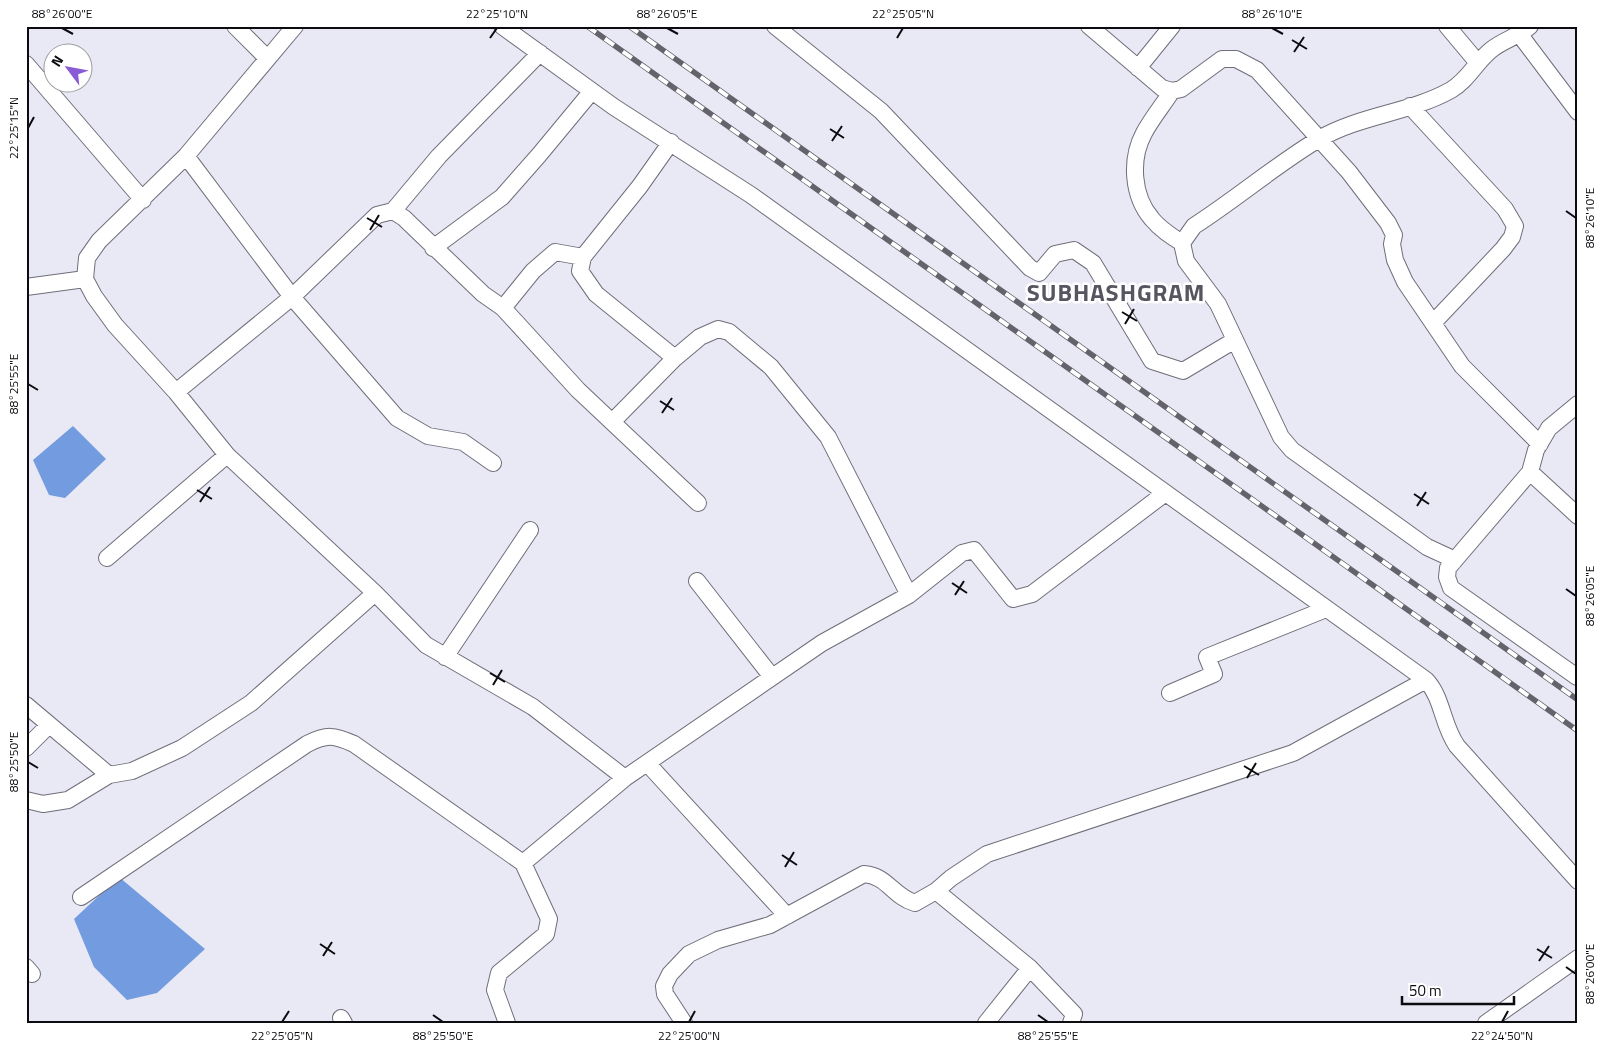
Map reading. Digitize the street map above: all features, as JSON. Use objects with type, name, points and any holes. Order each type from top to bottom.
[{"type":"street","points":[[235,26],[268,58]]},
{"type":"street","points":[[295,26],[186,156],[92,251],[87,258],[85,279],[115,325],[176,392],[227,455],[375,592],[426,645],[533,707],[626,778]]},
{"type":"street","points":[[502,26],[592,91],[751,195],[1164,494],[1426,680],[1435,690],[1448,733],[1456,746],[1578,881]]},
{"type":"street","points":[[775,26],[881,111],[1030,268],[1039,273],[1055,254],[1074,250],[1093,263],[1152,361],[1183,371],[1235,340]]},
{"type":"street","points":[[1089,26],[1162,88],[1172,91],[1181,89],[1222,59],[1236,59],[1257,70],[1320,139],[1388,223],[1394,235],[1395,260],[1405,282],[1462,366],[1540,444]]},
{"type":"street","points":[[1138,68],[1172,26]]},
{"type":"street","points":[[1447,26],[1478,63]]},
{"type":"street","points":[[1182,243],[1194,226],[1320,139],[1363,118],[1410,106],[1450,90],[1462,82],[1492,49],[1525,31],[1578,112]]},
{"type":"street","points":[[176,392],[292,297],[377,215],[393,211],[439,156],[540,54]]},
{"type":"street","points":[[26,64],[143,200]]},
{"type":"street","points":[[433,248],[502,197],[539,156],[592,91]]},
{"type":"street","points":[[1172,91],[1144,132],[1136,149],[1134,168],[1137,190],[1150,217],[1182,243],[1186,261],[1218,304],[1281,437],[1292,450],[1427,547],[1455,560]]},
{"type":"street","points":[[1410,106],[1505,209],[1515,226],[1512,237],[1503,249],[1433,323]]},
{"type":"street","points":[[671,142],[640,186],[584,258],[580,271],[596,294],[675,358]]},
{"type":"street","points":[[186,156],[292,297],[397,418],[428,436],[463,442],[493,463]]},
{"type":"street","points":[[393,211],[404,218],[433,248],[483,294],[503,308],[578,390],[613,421],[698,504]]},
{"type":"street","points":[[503,308],[533,271],[555,252],[584,258]]},
{"type":"street","points":[[26,287],[85,279]]},
{"type":"street","points":[[613,421],[675,358],[700,337],[718,330],[729,332],[771,367],[828,437],[909,595]]},
{"type":"street","points":[[1577,677],[1451,588],[1446,577],[1448,568],[1530,472],[1540,444],[1549,428],[1578,404]]},
{"type":"street","points":[[107,558],[227,455]]},
{"type":"street","points":[[1530,472],[1578,516]]},
{"type":"street","points":[[523,863],[626,778],[647,763],[822,642],[909,595],[962,553],[974,550],[1014,599],[1032,594],[1164,494]]},
{"type":"street","points":[[445,657],[530,530]]},
{"type":"street","points":[[697,580],[772,677]]},
{"type":"street","points":[[26,800],[44,804],[68,800],[109,775],[132,770],[182,748],[251,703],[375,592]]},
{"type":"street","points":[[1170,693],[1214,674],[1207,657],[1326,609]]},
{"type":"street","points":[[684,1023],[665,994],[664,986],[678,965],[689,954],[718,940],[770,926],[864,874],[877,876],[904,900],[915,903],[936,891],[951,878],[987,854],[1293,753],[1426,680]]},
{"type":"street","points":[[26,705],[48,726],[109,775]]},
{"type":"street","points":[[26,748],[48,726]]},
{"type":"street","points":[[81,897],[307,744],[322,736],[337,737],[354,744],[523,863],[549,919],[546,934],[498,973],[495,990],[507,1023]]},
{"type":"street","points":[[647,763],[787,916]]},
{"type":"street","points":[[936,891],[1030,968],[1074,1014],[1071,1023]]},
{"type":"street","points":[[1486,1023],[1578,958]]},
{"type":"street","points":[[986,1023],[1030,968]]},
{"type":"water","points":[[73,426],[106,459],[65,498],[49,495],[33,460]]},
{"type":"water","points":[[119,877],[205,949],[157,993],[127,1000],[94,967],[74,919]]},
{"type":"railway","points":[[587,26],[1578,731]]},
{"type":"railway","points":[[629,26],[1578,700]]},
{"type":"district","name":"SUBHASHGRAM","points":[[1116,292]]}]
